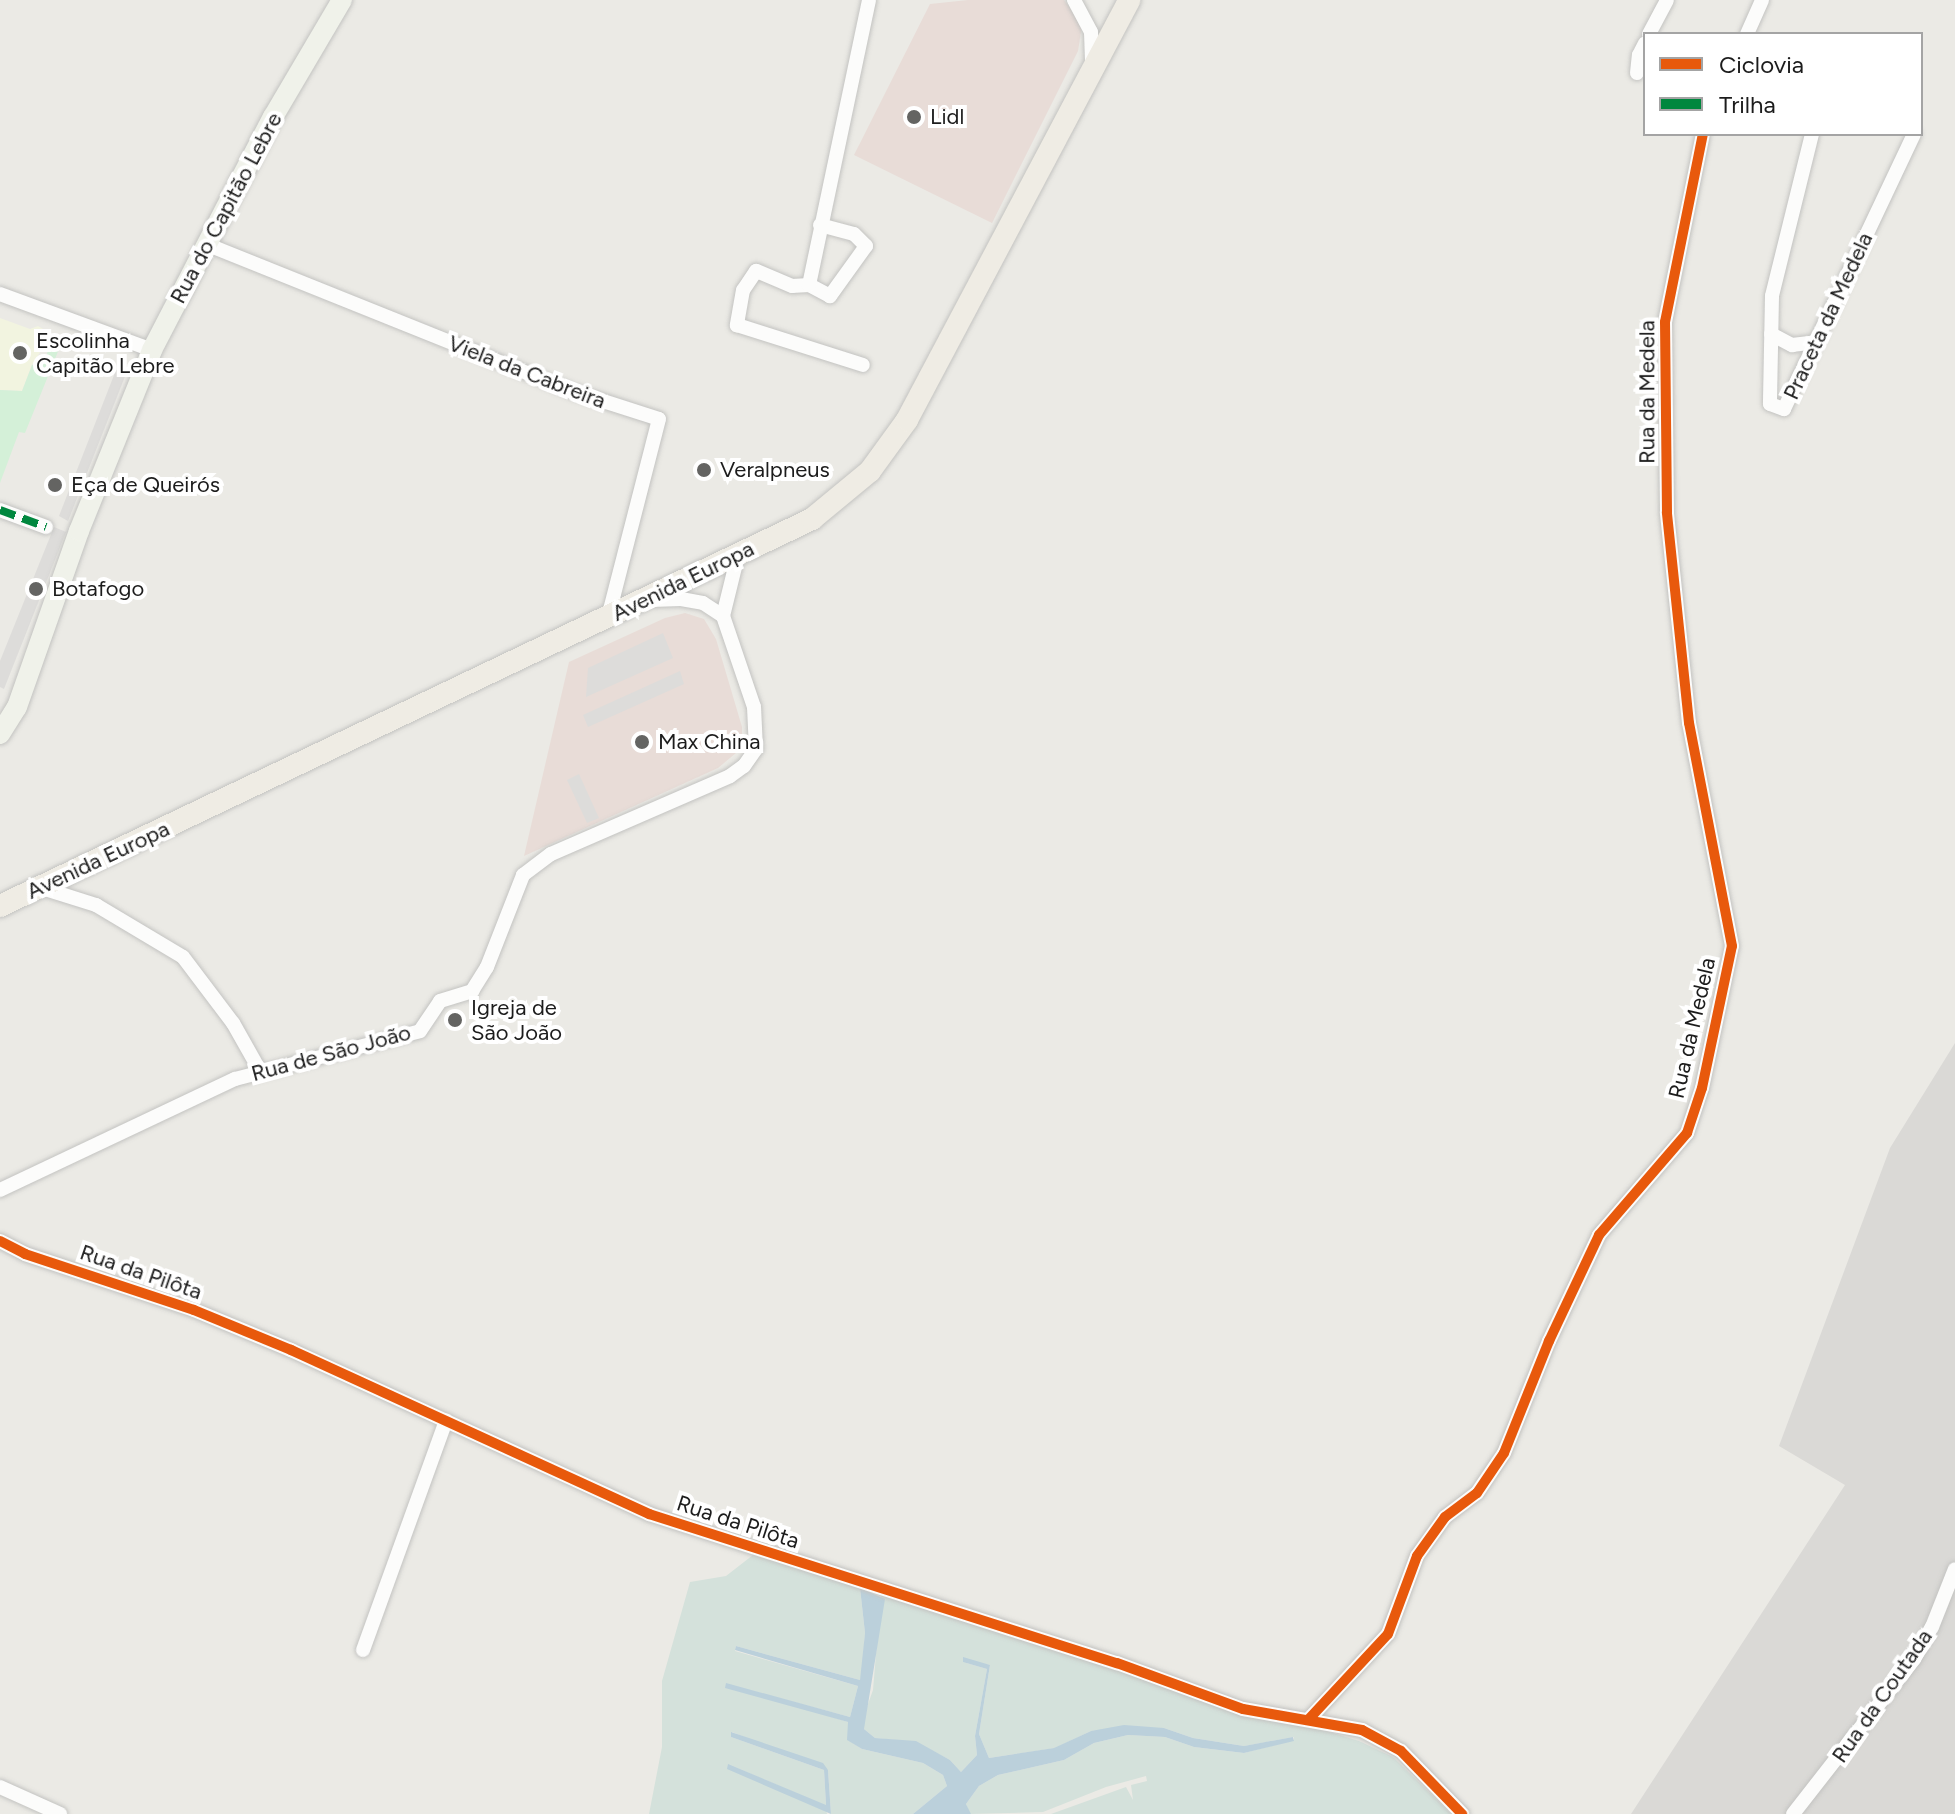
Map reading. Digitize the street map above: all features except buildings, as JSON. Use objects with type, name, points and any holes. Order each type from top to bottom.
[{"type":"main road","name":"Rua do Capitão Lebre","points":[[0,734],[17,707],[79,531],[152,350],[273,117],[342,0]]},
{"type":"main road","name":"Avenida Europa","points":[[0,906],[812,519],[870,471],[898,433],[1031,188],[1122,1]]},
{"type":"street","points":[[809,285],[869,0]]},
{"type":"street","points":[[1074,0],[1091,32],[1092,65]]},
{"type":"street","points":[[1650,32],[1667,0]]},
{"type":"street","points":[[1754,31],[1762,0]]},
{"type":"street","points":[[1637,73],[1643,47]]},
{"type":"street","name":"Rua da Medela","points":[[1308,1720],[1388,1634],[1417,1556],[1445,1517],[1477,1493],[1504,1453],[1543,1353],[1599,1235],[1687,1133],[1702,1088],[1732,946],[1689,723],[1667,512],[1665,322],[1703,136]]},
{"type":"street","name":"Praceta da Medela","points":[[1812,136],[1772,296],[1770,404],[1784,409],[1913,136]]},
{"type":"street","points":[[820,225],[854,234],[866,246],[830,296],[809,285],[792,286],[756,271],[743,290],[737,325],[863,365]]},
{"type":"street","name":"Viela da Cabreira","points":[[206,244],[326,295],[575,392],[659,419],[608,617]]},
{"type":"street","points":[[0,294],[152,350]]},
{"type":"street","points":[[1771,334],[1792,345],[1816,342]]},
{"type":"street","points":[[0,510],[46,527]]},
{"type":"street","points":[[642,601],[681,599],[703,603],[723,616],[738,555]]},
{"type":"street","name":"Rua de São João","points":[[0,1190],[235,1079],[420,1031],[440,1001],[472,991],[487,967],[523,875],[551,854],[730,776],[744,766],[756,749],[754,707],[723,616]]},
{"type":"street","points":[[42,888],[96,905],[183,957],[233,1023],[260,1071]]},
{"type":"street","name":"Rua da Pilôta","points":[[0,1241],[25,1254],[194,1310],[649,1514],[1117,1663],[1243,1709],[1362,1730],[1401,1751],[1462,1814]]},
{"type":"street","points":[[363,1650],[446,1421]]},
{"type":"street","name":"Rua da Coutada","points":[[1793,1814],[1914,1659],[1932,1627],[1955,1569]]},
{"type":"street","points":[[0,1787],[60,1814]]},
{"type":"shaded area","points":[[968,0],[1064,0],[1082,25],[1078,51],[992,223],[854,155],[930,4]]},
{"type":"shaded area","name":"Escolinha Capitão Lebre","points":[[0,318],[30,329],[38,326],[48,332],[47,341],[32,365],[22,391],[0,390]]},
{"type":"shaded area","points":[[51,345],[57,345],[59,349],[25,433],[19,432],[0,483],[0,390],[22,391],[32,365],[41,366]]},
{"type":"shaded area","points":[[116,370],[126,374],[68,521],[59,516]]},
{"type":"shaded area","points":[[54,527],[66,532],[4,689],[0,687],[0,661]]},
{"type":"shaded area","points":[[685,613],[704,619],[716,639],[742,727],[742,748],[718,768],[524,856],[569,662],[665,618]]},
{"type":"shaded area","points":[[663,633],[673,658],[586,697],[588,668]]},
{"type":"shaded area","points":[[680,671],[684,684],[588,727],[583,715]]},
{"type":"shaded area","points":[[579,774],[599,818],[587,823],[567,780]]},
{"type":"shaded area","points":[[1955,1043],[1955,1814],[1631,1814],[1845,1485],[1779,1446],[1890,1148]]},
{"type":"shaded area","points":[[753,1555],[860,1588],[865,1633],[862,1673],[860,1680],[736,1646],[735,1651],[858,1686],[850,1717],[726,1684],[848,1722],[848,1740],[862,1749],[923,1763],[943,1775],[947,1786],[913,1814],[831,1814],[828,1770],[732,1732],[731,1737],[824,1770],[826,1806],[728,1764],[826,1809],[827,1814],[649,1814],[662,1747],[662,1681],[690,1582],[726,1576]]},
{"type":"shaded area","points":[[881,1594],[1359,1741],[1393,1757],[1451,1814],[1051,1814],[1126,1787],[1133,1800],[1131,1785],[1147,1781],[1146,1776],[1106,1787],[1043,1812],[970,1814],[966,1804],[979,1786],[998,1775],[1064,1760],[1094,1743],[1128,1735],[1165,1737],[1194,1747],[1244,1753],[1294,1740],[1294,1737],[1244,1746],[1193,1738],[1164,1728],[1091,1731],[1055,1748],[989,1758],[979,1734],[990,1665],[963,1662],[987,1669],[975,1736],[977,1755],[961,1772],[950,1760],[916,1742],[875,1738],[864,1729],[863,1718],[873,1690]]},
{"type":"water","points":[[860,1588],[885,1599],[864,1729],[875,1738],[916,1741],[950,1760],[961,1772],[977,1755],[975,1736],[987,1669],[963,1662],[963,1657],[990,1665],[979,1734],[989,1758],[1054,1748],[1091,1731],[1124,1725],[1164,1728],[1193,1738],[1244,1746],[1293,1737],[1294,1741],[1244,1753],[1194,1747],[1165,1737],[1128,1735],[1094,1743],[1064,1760],[998,1775],[979,1786],[966,1804],[971,1814],[913,1814],[947,1786],[943,1775],[923,1763],[862,1749],[847,1740],[848,1722],[725,1688],[726,1683],[850,1717],[858,1686],[735,1650],[736,1646],[860,1680],[865,1633]]},
{"type":"water","points":[[731,1732],[823,1763],[828,1770],[831,1814],[727,1769],[728,1764],[826,1805],[824,1770],[731,1737]]},
{"type":"marked path","points":[[0,510],[46,527]]},
{"type":"cycle path","points":[[1308,1720],[1388,1634],[1417,1556],[1445,1517],[1477,1493],[1504,1453],[1549,1341],[1599,1235],[1687,1133],[1702,1088],[1732,946],[1689,723],[1667,512],[1665,322],[1703,136]]},
{"type":"cycle path","points":[[0,1241],[25,1254],[194,1310],[291,1350],[649,1514],[1117,1663],[1243,1709],[1362,1730],[1401,1751],[1462,1814]]},
{"type":"place","name":"Lidl","points":[[914,117]]},
{"type":"place","name":"Escolinha Capitão Lebre","points":[[20,353]]},
{"type":"place","name":"Veralpneus","points":[[704,470]]},
{"type":"place","name":"Eça de Queirós","points":[[55,485]]},
{"type":"place","name":"Botafogo","points":[[36,589]]},
{"type":"place","name":"Max China","points":[[642,742]]},
{"type":"place","name":"Igreja de São João","points":[[455,1020]]}]
